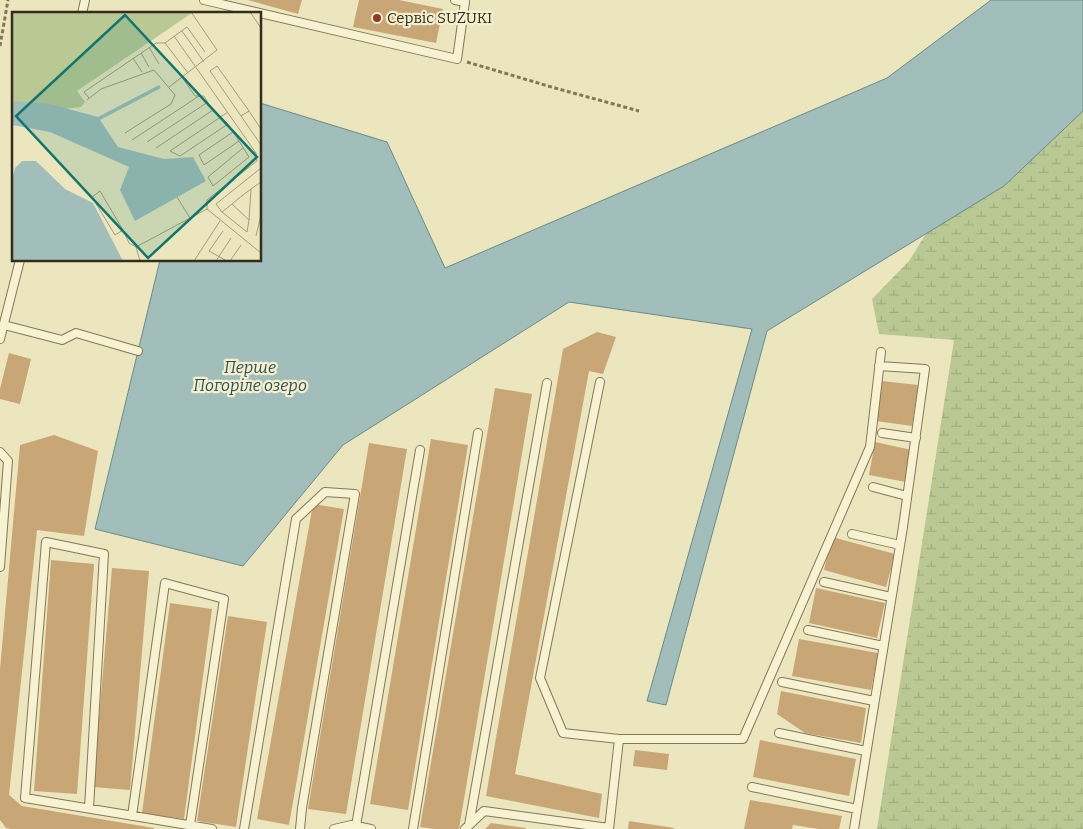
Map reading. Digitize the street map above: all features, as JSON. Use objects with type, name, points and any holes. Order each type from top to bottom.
[{"type":"lane","points":[[206,0],[257,12]]},
{"type":"lane","points":[[261,13],[457,59],[465,2],[455,0]]},
{"type":"lane","points":[[0,339],[20,261]]},
{"type":"lane","points":[[4,324],[62,340],[76,332],[138,351]]},
{"type":"lane","points":[[600,382],[540,678],[563,733],[619,739],[743,739],[870,447],[881,352]]},
{"type":"lane","points":[[854,829],[900,545],[926,369],[879,366]]},
{"type":"lane","points":[[467,827],[547,383]]},
{"type":"lane","points":[[413,829],[478,433]]},
{"type":"lane","points":[[882,433],[916,438]]},
{"type":"lane","points":[[356,826],[420,450]]},
{"type":"lane","points":[[0,452],[8,461],[0,567]]},
{"type":"lane","points":[[873,488],[907,496]]},
{"type":"lane","points":[[244,829],[296,519],[325,492],[354,494],[300,829]]},
{"type":"lane","points":[[852,534],[900,545]]},
{"type":"lane","points":[[88,808],[104,554],[46,542],[25,798],[212,829]]},
{"type":"lane","points":[[824,582],[892,596]]},
{"type":"lane","points":[[132,816],[165,583],[224,599],[190,825]]},
{"type":"lane","points":[[808,630],[884,646]]},
{"type":"lane","points":[[782,682],[874,701]]},
{"type":"lane","points":[[778,734],[866,752]]},
{"type":"lane","points":[[467,827],[484,811],[609,828],[619,739]]},
{"type":"lane","points":[[752,787],[857,809]]},
{"type":"lane","points":[[334,829],[351,825],[371,829]]},
{"type":"path","points":[[0,46],[8,0]]},
{"type":"path","points":[[457,59],[639,111]]},
{"type":"green space","points":[[1083,105],[1083,829],[877,829],[954,340],[879,334],[872,299],[909,261],[963,175]]},
{"type":"water","name":"Перше Погоріле озеро","points":[[991,0],[1083,0],[1083,111],[1004,186],[767,331],[666,705],[647,701],[752,329],[569,302],[343,445],[243,566],[95,529],[160,261],[261,261],[261,103],[387,142],[445,268],[887,78]]},
{"type":"building","points":[[248,0],[302,0],[298,14]]},
{"type":"building","points":[[359,0],[399,0],[443,9],[436,43],[353,27]]},
{"type":"building","points":[[597,332],[616,337],[603,374],[589,371],[515,774],[602,794],[599,818],[486,796],[563,349]]},
{"type":"building","points":[[9,353],[31,359],[20,404],[0,399],[0,389]]},
{"type":"building","points":[[882,381],[918,385],[912,426],[876,421]]},
{"type":"building","points":[[495,388],[532,394],[459,829],[420,827]]},
{"type":"building","points":[[54,435],[98,451],[84,536],[37,530],[9,795],[22,806],[154,829],[11,829],[6,828],[0,820],[0,669],[20,445]]},
{"type":"building","points":[[431,439],[468,445],[408,810],[370,804]]},
{"type":"building","points":[[875,442],[912,450],[906,482],[869,475]]},
{"type":"building","points":[[369,443],[407,449],[346,814],[308,809]]},
{"type":"building","points":[[313,504],[344,509],[289,825],[257,819]]},
{"type":"building","points":[[832,537],[895,554],[886,587],[824,570]]},
{"type":"building","points":[[51,560],[94,564],[77,794],[34,791]]},
{"type":"building","points":[[112,568],[149,571],[130,790],[93,787]]},
{"type":"building","points":[[816,588],[885,603],[877,638],[809,623]]},
{"type":"building","points":[[170,603],[212,609],[184,819],[142,813]]},
{"type":"building","points":[[228,616],[267,622],[236,827],[197,821]]},
{"type":"building","points":[[799,639],[878,653],[871,690],[792,676]]},
{"type":"building","points":[[781,691],[866,708],[861,743],[805,733],[777,714]]},
{"type":"building","points":[[760,740],[856,759],[849,796],[753,777]]},
{"type":"building","points":[[635,750],[669,754],[667,770],[633,766]]},
{"type":"building","points":[[750,800],[842,816],[839,829],[819,829],[793,825],[792,829],[744,829]]},
{"type":"building","points":[[629,821],[674,828],[674,829],[628,829]]},
{"type":"building","points":[[491,823],[526,828],[526,829],[485,829]]},
{"type":"place","name":"Сервіс SUZUKI","points":[[377,18]]}]
